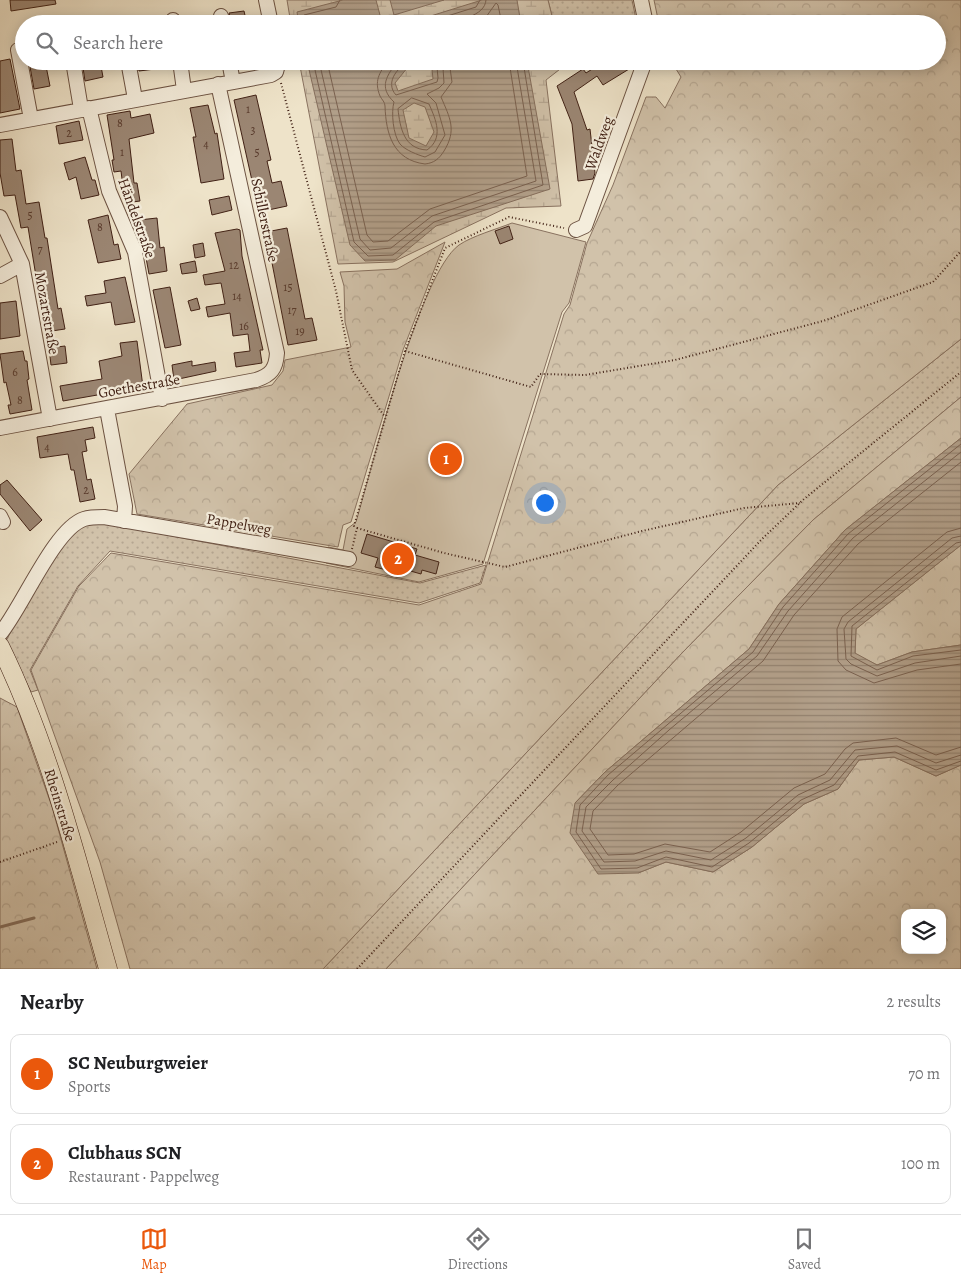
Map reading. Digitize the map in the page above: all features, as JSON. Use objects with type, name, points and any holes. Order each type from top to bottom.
[{"type":"main road","name":"Rheinstraße","points":[[0,646],[35,727],[70,837],[108,969]]},
{"type":"street","points":[[266,0],[269,15]]},
{"type":"street","points":[[640,0],[644,15]]},
{"type":"street","points":[[22,70],[31,118]]},
{"type":"street","name":"Händelstraße","points":[[75,70],[109,191],[135,252],[162,399]]},
{"type":"street","points":[[130,70],[135,99]]},
{"type":"street","points":[[181,70],[184,90]]},
{"type":"street","points":[[231,70],[233,82]]},
{"type":"street","points":[[0,125],[271,75],[275,70]]},
{"type":"street","name":"Waldweg","points":[[576,230],[585,226],[642,70]]},
{"type":"street","name":"Schillerstraße","points":[[218,84],[277,353],[276,363]]},
{"type":"street","name":"Mozartstraße","points":[[0,217],[22,264],[50,419]]},
{"type":"street","points":[[0,276],[22,264]]},
{"type":"street","name":"Goethestraße","points":[[0,428],[256,380],[269,375],[276,363]]},
{"type":"street","points":[[107,409],[125,506],[124,521]]},
{"type":"street","name":"Pappelweg","points":[[0,634],[58,542],[72,526],[84,519],[104,516],[349,559]]},
{"type":"path","points":[[279,70],[336,291],[352,370],[385,417]]},
{"type":"path","points":[[349,559],[357,528],[354,526],[405,351],[445,248],[509,217],[576,230]]},
{"type":"path","points":[[405,351],[531,387],[540,374],[585,376],[675,360],[824,321],[933,282],[961,251]]},
{"type":"path","points":[[358,969],[762,539],[800,503],[961,372]]},
{"type":"path","points":[[357,528],[444,553],[505,567],[651,528],[744,508],[800,503]]},
{"type":"path","points":[[0,862],[70,837]]},
{"type":"green space","points":[[287,0],[548,0],[552,15],[290,15]]},
{"type":"green space","points":[[548,0],[632,0],[635,15],[552,15]]},
{"type":"green space","points":[[654,0],[961,0],[961,339],[778,485],[323,969],[130,969],[100,862],[31,670],[79,586],[111,553],[419,605],[481,584],[564,314],[570,305],[587,243],[613,185],[646,97],[656,97],[665,108],[681,77],[677,70],[946,70],[946,15],[657,15]]},
{"type":"green space","points":[[301,70],[559,70],[546,80],[561,206],[506,208],[393,262],[338,264]]},
{"type":"green space","points":[[512,223],[586,242],[569,303],[562,312],[483,564],[419,582],[326,563],[328,547],[343,550],[347,529],[356,522],[398,374],[428,293],[444,263],[459,245],[464,242]]},
{"type":"green space","points":[[445,242],[403,350],[351,522],[343,525],[338,547],[137,514],[129,474],[187,404],[272,385],[283,371],[285,360],[351,347],[345,322],[344,286],[340,272],[397,269]]},
{"type":"green space","points":[[961,339],[961,397],[813,520],[683,652],[386,969],[323,969],[778,485]]},
{"type":"green space","points":[[961,397],[961,438],[845,530],[779,604],[749,649],[605,772],[575,803],[638,873],[666,862],[713,872],[752,847],[804,804],[838,789],[859,760],[894,757],[936,776],[961,765],[961,969],[386,969],[683,652],[813,520]]},
{"type":"green space","points":[[103,523],[420,583],[486,565],[480,583],[419,603],[110,551],[78,586],[30,670],[38,690],[31,692],[6,641],[40,577],[63,544],[74,532],[84,525]]},
{"type":"green space","points":[[961,545],[961,645],[912,652],[877,665],[855,654],[856,629]]},
{"type":"green space","points":[[0,698],[17,707],[52,807],[97,969],[0,969]]},
{"type":"water","points":[[343,0],[376,0],[380,15],[298,15],[297,12]]},
{"type":"water","points":[[390,0],[444,0],[394,15]]},
{"type":"water","points":[[482,0],[517,0],[520,15],[434,15]]},
{"type":"water","points":[[309,70],[406,70],[395,83],[398,91],[433,79],[432,70],[529,70],[550,189],[436,226],[395,260],[365,261],[350,245]],"holes":[[[414,103],[425,107],[434,132],[426,146],[409,138],[403,110]]]},
{"type":"water","points":[[961,438],[961,545],[856,629],[855,653],[877,665],[912,652],[961,645],[961,765],[936,776],[894,757],[859,760],[838,789],[804,804],[752,847],[713,872],[666,862],[638,873],[598,874],[570,833],[575,803],[605,772],[749,649],[779,604],[845,530]]},
{"type":"building","points":[[10,0],[55,0],[56,4],[11,11]]},
{"type":"building","points":[[244,11],[245,15],[230,15],[229,13]]},
{"type":"building","points":[[10,59],[20,109],[0,113],[0,61]]},
{"type":"building","points":[[31,70],[47,70],[50,86],[34,89]]},
{"type":"building","points":[[83,70],[102,70],[103,77],[85,81]]},
{"type":"building","points":[[581,70],[586,73],[591,70],[627,70],[603,85],[597,76],[574,92],[587,130],[590,129],[595,173],[593,179],[578,181],[572,124],[557,86]]},
{"type":"building","points":[[256,95],[271,160],[267,161],[272,183],[281,181],[287,206],[259,212],[234,100]]},
{"type":"building","points":[[208,105],[215,134],[217,133],[224,179],[201,183],[193,137],[196,137],[190,108]]},
{"type":"building","points":[[130,111],[131,118],[150,114],[154,133],[129,139],[134,183],[137,183],[140,201],[125,203],[121,171],[114,172],[107,115]]},
{"type":"building","points":[[79,121],[83,140],[59,144],[56,126]]},
{"type":"building","points":[[12,139],[16,171],[21,170],[26,204],[39,202],[45,238],[47,238],[58,309],[61,308],[65,329],[45,332],[28,227],[21,228],[15,195],[4,196],[0,173],[0,140]]},
{"type":"building","points":[[85,157],[99,195],[81,199],[76,177],[69,180],[64,163]]},
{"type":"building","points":[[229,196],[232,210],[212,215],[209,200]]},
{"type":"building","points":[[108,215],[114,245],[118,244],[121,259],[98,263],[88,220]]},
{"type":"building","points":[[157,218],[160,248],[164,247],[167,271],[149,274],[139,220]]},
{"type":"building","points":[[509,226],[513,239],[500,244],[495,231]]},
{"type":"building","points":[[287,228],[305,319],[312,318],[317,340],[288,345],[266,232]]},
{"type":"building","points":[[240,230],[242,256],[263,350],[260,350],[262,363],[236,367],[234,353],[250,351],[248,334],[233,336],[230,313],[208,317],[206,307],[225,304],[221,283],[205,285],[203,275],[225,271],[215,233]]},
{"type":"building","points":[[203,243],[205,256],[195,258],[193,245]]},
{"type":"building","points":[[195,261],[197,272],[182,274],[180,264]]},
{"type":"building","points":[[125,277],[135,322],[115,325],[111,302],[87,306],[85,296],[106,293],[104,281]]},
{"type":"building","points":[[170,287],[181,345],[165,348],[153,290]]},
{"type":"building","points":[[197,298],[200,309],[191,311],[188,301]]},
{"type":"building","points":[[16,301],[20,336],[0,339],[0,303]]},
{"type":"building","points":[[137,341],[143,387],[63,401],[60,386],[102,379],[99,361],[122,356],[120,343]]},
{"type":"building","points":[[65,346],[67,363],[51,365],[49,348]]},
{"type":"building","points":[[23,351],[25,361],[27,361],[29,379],[27,380],[32,410],[10,414],[8,405],[11,405],[6,382],[4,383],[0,354]]},
{"type":"building","points":[[192,361],[192,366],[215,362],[216,371],[174,380],[172,365]]},
{"type":"building","points":[[93,427],[95,438],[85,440],[87,451],[82,452],[87,480],[91,479],[95,499],[80,502],[74,470],[71,470],[68,454],[40,458],[37,437]]},
{"type":"building","points":[[7,480],[42,520],[30,531],[0,494],[0,485]]},
{"type":"building","points":[[367,534],[417,549],[415,555],[439,562],[436,574],[422,570],[421,574],[400,568],[398,573],[375,567],[378,558],[361,553]]},
{"type":"waterway","points":[[0,927],[34,918]]},
{"type":"place","name":"SC Neuburgweier","points":[[446,459]]},
{"type":"place","name":"Clubhaus SCN","points":[[398,559]]}]
